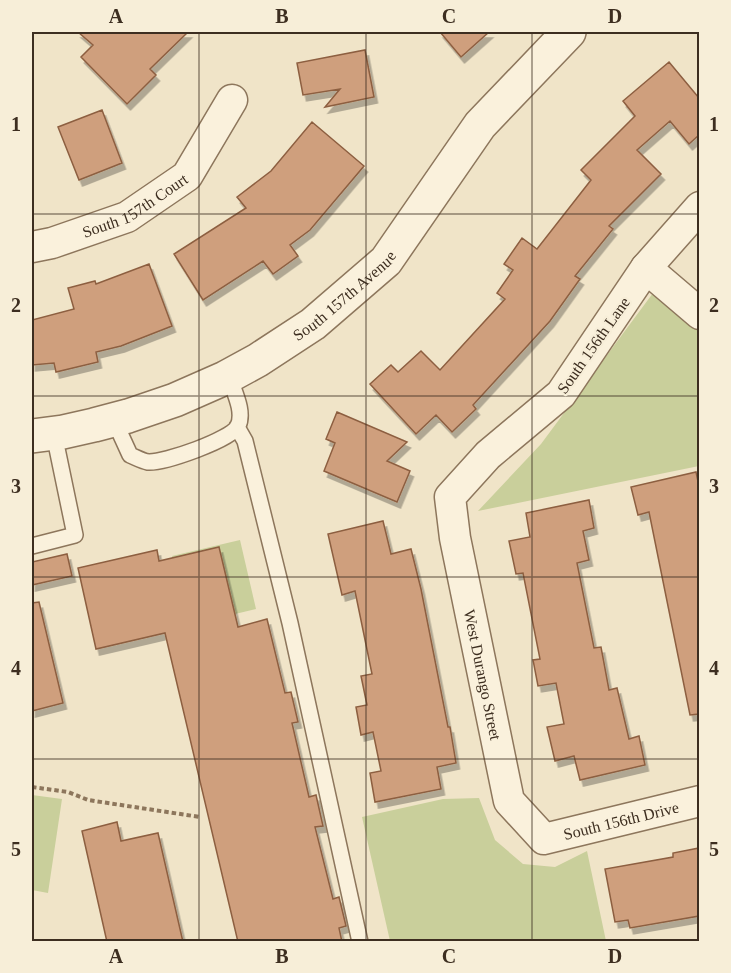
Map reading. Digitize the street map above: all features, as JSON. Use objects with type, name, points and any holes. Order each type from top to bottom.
[{"type":"street","name":"South 157th Avenue","points":[[43,435],[114,420],[175,400],[229,376],[313,324],[386,261],[480,125],[569,32]]},
{"type":"street","name":"South 157th Court","points":[[32,247],[52,243],[127,217],[187,176],[232,100]]},
{"type":"street","name":"South 156th Lane","points":[[450,497],[488,455],[561,394],[646,268],[699,207]]},
{"type":"street","points":[[646,268],[699,314]]},
{"type":"street","name":"West Durango Street","points":[[450,497],[455,538],[509,801],[544,839]]},
{"type":"street","name":"South 156th Drive","points":[[544,839],[699,801]]},
{"type":"lane","points":[[114,420],[130,455],[147,462],[174,458],[224,438],[237,427],[240,412],[229,376]]},
{"type":"lane","points":[[237,427],[245,441],[287,612],[360,942]]},
{"type":"lane","points":[[32,546],[75,535],[43,435]]},
{"type":"path","points":[[32,787],[68,792],[88,800],[200,817]]},
{"type":"green space","points":[[656,289],[692,322],[699,333],[699,466],[478,511],[541,444]]},
{"type":"green space","points":[[240,540],[256,609],[189,625],[172,556]]},
{"type":"green space","points":[[32,795],[62,799],[48,893],[32,890]]},
{"type":"green space","points":[[479,798],[495,840],[523,864],[555,867],[587,851],[606,941],[390,941],[362,817],[443,799]]},
{"type":"building","points":[[78,32],[188,32],[150,69],[156,75],[127,104],[81,57],[93,45]]},
{"type":"building","points":[[440,32],[489,32],[461,57]]},
{"type":"building","points":[[365,50],[374,97],[325,107],[340,89],[303,95],[297,63]]},
{"type":"building","points":[[669,62],[699,98],[699,135],[689,144],[670,121],[637,150],[661,174],[609,226],[613,229],[575,276],[580,279],[550,321],[473,405],[476,409],[452,432],[436,415],[416,434],[370,384],[391,365],[398,372],[421,351],[440,370],[505,299],[497,293],[513,270],[504,264],[522,238],[537,249],[591,180],[581,170],[635,116],[623,101]]},
{"type":"building","points":[[102,110],[122,163],[79,180],[58,127]]},
{"type":"building","points":[[312,122],[364,166],[310,230],[290,245],[298,256],[273,274],[263,261],[203,300],[174,254],[246,208],[237,197],[271,171]]},
{"type":"building","points":[[149,264],[172,326],[121,346],[96,352],[98,362],[56,372],[54,363],[32,365],[32,320],[74,309],[68,288],[95,281],[96,284]]},
{"type":"building","points":[[337,412],[407,442],[387,461],[410,471],[397,502],[324,471],[335,443],[326,439]]},
{"type":"building","points":[[696,472],[699,486],[699,714],[690,715],[649,512],[638,515],[631,487]]},
{"type":"building","points":[[589,500],[594,528],[583,531],[589,560],[577,563],[594,648],[601,647],[609,690],[617,688],[629,739],[639,736],[645,765],[580,780],[574,756],[555,761],[547,727],[564,724],[556,683],[538,686],[533,660],[540,659],[523,573],[516,574],[509,541],[530,537],[526,513]]},
{"type":"building","points":[[383,521],[391,554],[411,549],[456,763],[437,767],[441,789],[375,802],[370,773],[381,771],[373,732],[361,735],[356,707],[367,705],[361,676],[372,674],[355,591],[342,595],[328,534]]},
{"type":"building","points":[[219,547],[238,627],[267,619],[285,693],[291,692],[298,722],[292,723],[309,797],[316,795],[323,826],[315,827],[333,899],[339,897],[346,926],[339,928],[342,942],[238,942],[165,633],[96,649],[78,568],[157,550],[159,561]]},
{"type":"building","points":[[67,554],[72,576],[32,585],[32,562]]},
{"type":"building","points":[[39,602],[63,703],[32,711],[32,603]]},
{"type":"building","points":[[117,822],[121,841],[158,833],[183,942],[107,942],[82,831]]},
{"type":"building","points":[[699,848],[699,916],[630,928],[628,920],[615,922],[605,869],[673,857],[673,853]]}]
